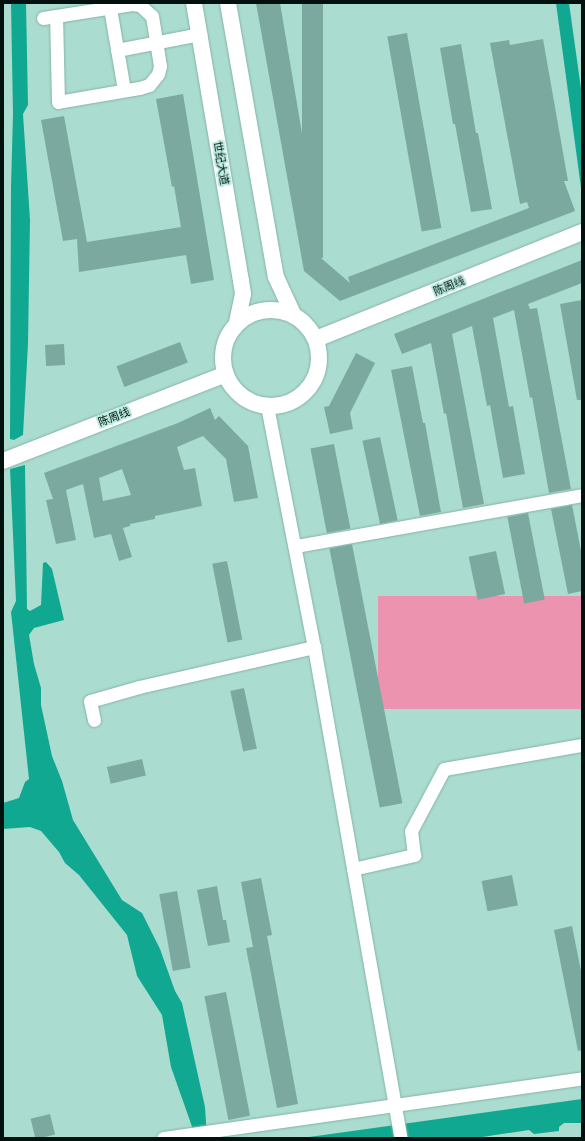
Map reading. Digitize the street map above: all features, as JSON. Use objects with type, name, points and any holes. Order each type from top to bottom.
[{"type":"main road","name":"世纪大道","points":[[194,3],[243,294],[237,323]]},
{"type":"main road","points":[[228,3],[276,277],[293,314]]},
{"type":"main road","name":"陈周线","points":[[316,339],[582,232]]},
{"type":"main road","points":[[273,309],[293,314],[307,324],[316,339],[320,355],[318,371],[311,386],[299,398],[284,405],[267,406],[250,401],[235,390],[226,374],[223,356],[227,338],[237,323],[254,312],[273,309]]},
{"type":"main road","name":"陈周线","points":[[3,461],[226,374]]},
{"type":"street","points":[[132,4],[140,5],[148,10],[152,16],[160,66],[158,74],[149,85],[58,102],[50,17],[110,8],[132,4]]},
{"type":"street","points":[[110,8],[124,90]]},
{"type":"street","points":[[117,50],[200,34]]},
{"type":"street","points":[[267,406],[296,546],[401,1138]]},
{"type":"street","points":[[296,546],[582,495]]},
{"type":"street","points":[[94,720],[90,701],[139,687],[314,647]]},
{"type":"street","points":[[353,870],[414,855],[411,831],[444,769],[582,744]]},
{"type":"street","points":[[163,1138],[396,1109],[582,1078]]},
{"type":"shaded area","points":[[11,3],[26,3],[28,105],[23,114],[30,220],[28,344],[23,435],[14,440],[10,439],[11,187],[13,114]]},
{"type":"shaded area","points":[[556,3],[569,3],[582,96],[582,195]]},
{"type":"shaded area","points":[[25,465],[27,609],[30,611],[41,605],[43,563],[46,562],[52,569],[64,620],[34,628],[29,635],[34,664],[41,688],[41,705],[52,756],[62,781],[73,820],[122,900],[142,913],[160,949],[175,991],[182,1003],[205,1107],[207,1138],[196,1138],[171,1067],[162,1015],[137,976],[127,935],[79,875],[65,863],[59,852],[41,831],[30,827],[3,829],[3,803],[19,798],[25,782],[29,779],[11,612],[16,601],[10,469]]},
{"type":"shaded area","points":[[378,596],[582,596],[582,709],[378,709]]},
{"type":"shaded area","points":[[582,1099],[582,1123],[564,1123],[559,1127],[559,1131],[534,1134],[529,1130],[476,1138],[302,1138]]},
{"type":"building","points":[[256,3],[280,3],[323,258],[321,258],[350,283],[348,277],[529,208],[527,202],[520,204],[490,43],[509,40],[510,45],[543,39],[568,181],[564,181],[575,211],[340,301],[304,271]]},
{"type":"building","points":[[302,3],[323,3],[323,257],[302,257]]},
{"type":"building","points":[[407,33],[441,228],[422,231],[387,36]]},
{"type":"building","points":[[461,44],[476,133],[478,133],[492,209],[471,212],[455,124],[453,124],[440,48]]},
{"type":"building","points":[[183,94],[214,280],[191,284],[186,255],[79,272],[77,239],[63,241],[41,120],[64,116],[87,242],[181,227],[156,99]]},
{"type":"building","points":[[582,260],[582,283],[528,304],[530,309],[537,308],[571,489],[549,493],[532,397],[530,398],[514,310],[493,318],[509,407],[513,406],[525,474],[503,478],[490,405],[487,406],[472,326],[452,334],[484,504],[463,508],[446,413],[444,414],[431,343],[402,354],[394,334]]},
{"type":"building","points":[[582,300],[582,400],[577,400],[560,304]]},
{"type":"building","points":[[180,342],[188,363],[124,387],[117,366]]},
{"type":"building","points":[[64,344],[65,365],[46,366],[45,345]]},
{"type":"building","points":[[356,353],[375,363],[350,413],[353,429],[330,434],[324,407],[329,406]]},
{"type":"building","points":[[412,366],[423,423],[425,423],[441,512],[420,516],[391,370]]},
{"type":"building","points":[[210,408],[215,420],[219,416],[248,446],[258,498],[234,502],[226,459],[203,436],[177,447],[184,470],[195,468],[202,506],[155,516],[155,519],[130,524],[130,526],[123,528],[132,557],[119,561],[111,534],[94,538],[83,484],[66,490],[76,540],[56,544],[46,500],[53,499],[44,473],[178,423]],"holes":[[[122,469],[131,495],[103,501],[99,478]]]},
{"type":"building","points":[[380,437],[398,520],[380,524],[362,441]]},
{"type":"building","points":[[334,444],[350,528],[327,533],[310,449]]},
{"type":"building","points":[[572,505],[582,556],[582,591],[568,594],[551,509]]},
{"type":"building","points":[[528,513],[545,599],[524,603],[507,517]]},
{"type":"building","points":[[352,544],[402,803],[380,808],[329,548]]},
{"type":"building","points":[[496,551],[505,594],[478,600],[469,557]]},
{"type":"building","points":[[227,561],[242,640],[228,642],[212,564]]},
{"type":"building","points":[[244,688],[257,749],[243,752],[230,691]]},
{"type":"building","points":[[142,759],[146,776],[111,784],[107,767]]},
{"type":"building","points":[[512,875],[518,905],[487,911],[482,881]]},
{"type":"building","points":[[261,878],[272,935],[267,936],[298,1104],[277,1108],[246,948],[253,947],[241,882]]},
{"type":"building","points":[[217,886],[223,920],[226,920],[230,942],[208,946],[197,890]]},
{"type":"building","points":[[177,891],[191,968],[173,971],[159,894]]},
{"type":"building","points":[[572,926],[582,976],[582,1050],[578,1051],[554,930]]},
{"type":"building","points":[[226,992],[250,1116],[228,1120],[204,996]]},
{"type":"building","points":[[50,1114],[55,1134],[35,1138],[31,1119]]}]
